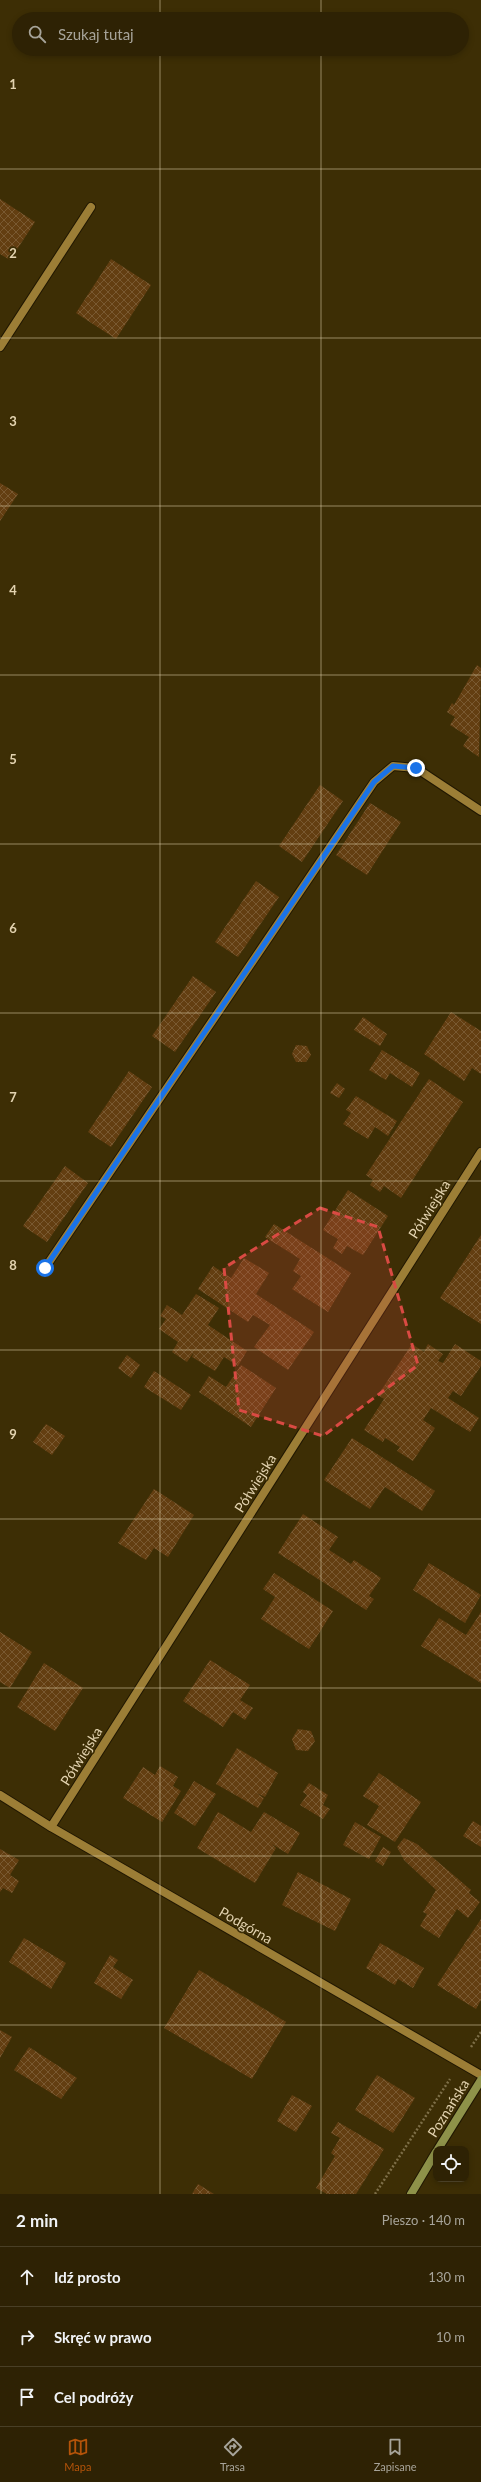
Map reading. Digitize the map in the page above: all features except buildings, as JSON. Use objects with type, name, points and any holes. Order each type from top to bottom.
[{"type":"street","points":[[0,347],[91,207]]},
{"type":"street","points":[[45,1268],[374,782],[393,766],[416,768],[481,811]]},
{"type":"street","name":"Półwiejska","points":[[51,1827],[481,1152]]},
{"type":"street","name":"Podgórna","points":[[0,1795],[51,1827],[481,2075]]},
{"type":"street","name":"Poznańska","points":[[440,2146],[481,2080]]},
{"type":"street","name":"Poznańska","points":[[411,2194],[433,2157]]},
{"type":"path","points":[[375,2194],[481,2032]]},
{"type":"highlighted area","points":[[320,1208],[378,1227],[418,1365],[323,1436],[239,1410],[224,1268]]},
{"type":"route","points":[[45,1268],[374,782],[393,766],[416,768]]}]
